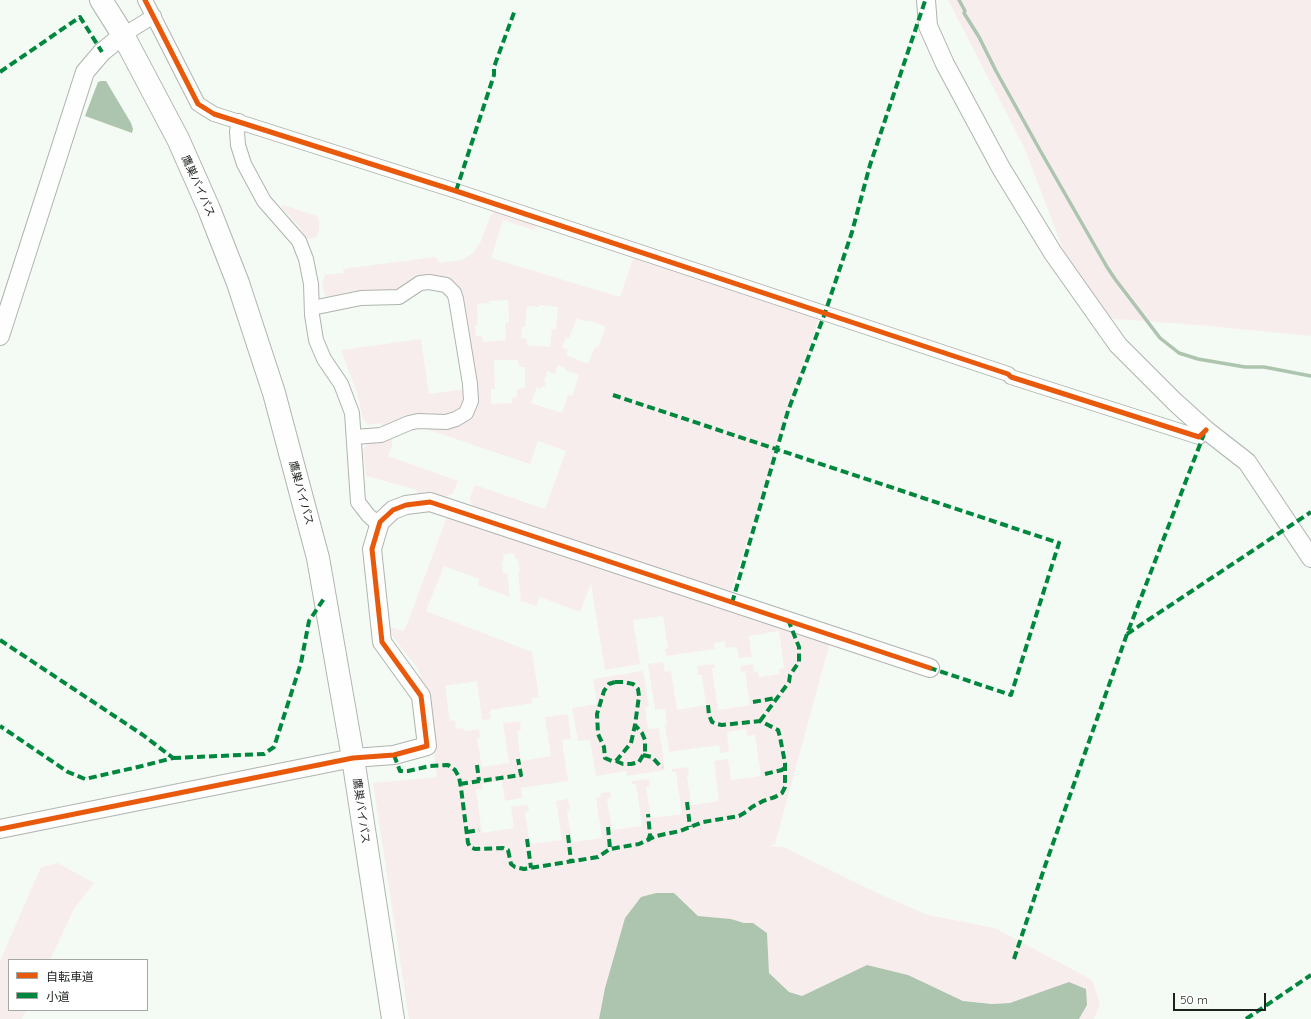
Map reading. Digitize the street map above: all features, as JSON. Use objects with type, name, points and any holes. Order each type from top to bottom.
[{"type":"highway","name":"鷹巣バイパス","points":[[101,0],[123,35],[178,139],[209,209],[238,283],[274,392],[318,558],[353,758],[393,1019]]},
{"type":"street","points":[[146,0],[198,104],[214,114],[456,191],[1008,374],[1011,377],[1199,437],[1206,430]]},
{"type":"street","points":[[926,0],[928,26],[945,64],[1012,186],[1053,253],[1118,345],[1174,402],[1206,430],[1247,462],[1311,558]]},
{"type":"street","points":[[0,336],[85,72],[102,52],[123,35],[154,16]]},
{"type":"street","points":[[239,121],[237,132],[238,145],[244,164],[264,201],[299,241],[306,259],[311,284],[316,340],[324,359],[341,384],[352,413],[358,502],[368,516],[379,525]]},
{"type":"street","points":[[312,308],[361,298],[399,297],[420,283],[429,282],[446,285],[454,293],[456,299],[470,384],[471,401],[466,413],[456,419],[446,422],[418,421],[409,423],[381,435],[354,437]]},
{"type":"street","points":[[0,829],[353,758],[394,755],[427,746],[421,696],[382,642],[372,549],[380,522],[393,510],[406,505],[430,502],[930,668]]},
{"type":"shaded area","points":[[948,0],[1311,0],[1311,336],[1197,325],[1089,317],[1024,147]]},
{"type":"shaded area","points":[[106,81],[131,123],[133,129],[132,133],[85,116],[98,82]]},
{"type":"shaded area","points":[[283,205],[317,216],[319,221],[319,231],[317,236],[312,239],[307,239],[298,225],[282,208]]},
{"type":"shaded area","points":[[495,211],[500,211],[537,223],[534,230],[503,220],[491,258],[620,297],[634,256],[820,315],[731,591],[724,595],[478,510],[471,504],[470,498],[475,485],[545,509],[566,451],[538,441],[530,464],[423,428],[450,428],[460,425],[469,418],[450,281],[437,276],[427,276],[414,279],[392,292],[349,292],[329,297],[325,295],[322,284],[325,275],[344,273],[343,269],[435,257],[440,263],[462,260],[473,253],[481,241],[491,215]],"holes":[[[508,300],[509,322],[505,323],[506,340],[483,342],[482,336],[476,336],[475,325],[478,325],[477,304],[489,303],[489,301]],[[539,305],[558,307],[556,330],[552,329],[550,347],[527,345],[527,339],[521,338],[522,327],[525,327],[527,306],[539,307]],[[577,318],[587,322],[588,320],[606,327],[598,348],[595,347],[588,364],[566,355],[568,350],[562,348],[566,337],[569,338]],[[494,360],[518,360],[519,367],[525,367],[525,388],[517,389],[517,397],[512,398],[512,403],[491,404],[491,389],[495,389]],[[558,365],[565,368],[565,370],[579,375],[572,396],[568,395],[562,413],[531,403],[537,387],[541,389],[542,386],[545,387],[546,383],[544,382],[547,371],[555,374]]]},
{"type":"shaded area","points":[[421,339],[429,394],[465,389],[464,402],[459,410],[451,416],[438,417],[428,413],[407,415],[394,424],[382,427],[381,423],[368,425],[363,419],[357,393],[341,350]]},
{"type":"shaded area","points":[[392,438],[392,446],[388,456],[458,481],[453,493],[444,498],[418,498],[417,490],[366,476],[363,449],[370,442]]},
{"type":"shaded area","points":[[448,514],[830,642],[775,844],[769,846],[784,847],[875,892],[928,915],[995,928],[1092,980],[1100,1003],[1094,1019],[1079,1019],[1087,1005],[1032,996],[1010,1003],[992,1004],[963,1001],[908,975],[867,965],[802,996],[789,992],[769,973],[767,933],[753,923],[698,916],[674,893],[656,893],[641,897],[625,918],[605,988],[599,1019],[409,1019],[373,783],[437,777],[426,694],[418,669],[393,637],[389,627],[404,631]],"holes":[[[514,553],[515,559],[518,559],[520,572],[518,572],[521,601],[536,606],[540,597],[580,612],[591,584],[605,670],[640,664],[633,620],[663,616],[668,648],[665,649],[666,656],[715,649],[714,643],[725,641],[726,648],[737,647],[739,658],[752,657],[749,636],[779,631],[784,668],[779,669],[780,674],[759,677],[758,671],[754,672],[753,664],[740,666],[741,672],[745,671],[750,705],[718,710],[712,668],[715,668],[714,664],[697,666],[698,675],[702,675],[706,705],[677,710],[671,671],[665,672],[663,662],[648,664],[655,710],[665,709],[667,724],[665,725],[669,752],[719,745],[721,753],[729,752],[727,732],[746,729],[747,736],[755,735],[761,776],[731,780],[728,759],[714,761],[719,801],[691,805],[687,775],[689,774],[688,767],[672,769],[672,772],[676,772],[682,814],[651,818],[646,787],[650,787],[649,779],[632,781],[632,784],[636,784],[642,826],[612,830],[607,799],[611,798],[610,792],[600,793],[601,797],[596,798],[602,838],[572,842],[567,811],[570,811],[568,799],[556,801],[562,840],[530,844],[525,812],[529,811],[528,805],[511,807],[514,828],[482,833],[476,790],[483,789],[482,784],[502,781],[505,801],[522,798],[521,788],[568,781],[562,740],[571,739],[568,714],[545,717],[551,756],[521,761],[517,731],[521,730],[520,721],[503,723],[509,763],[482,767],[477,738],[480,737],[479,729],[464,731],[463,728],[456,729],[455,720],[450,721],[445,686],[477,681],[482,720],[491,719],[490,710],[532,703],[532,698],[539,697],[532,652],[426,611],[444,566],[479,579],[478,585],[510,597],[507,573],[503,574],[503,555]]]},
{"type":"shaded area","points":[[643,671],[649,707],[645,707],[648,729],[659,728],[665,770],[627,776],[626,771],[596,776],[590,740],[578,741],[572,708],[597,704],[593,679]]},
{"type":"shaded area","points":[[58,863],[94,883],[74,909],[50,959],[8,959],[8,1011],[26,1011],[22,1019],[0,1019],[0,961],[41,867]]},
{"type":"shaded area","points":[[656,893],[674,893],[698,916],[753,923],[767,933],[769,973],[789,992],[802,996],[867,965],[908,975],[963,1001],[992,1004],[1010,1003],[1069,982],[1086,989],[1087,1005],[1079,1019],[599,1019],[605,988],[625,918],[641,897]]},
{"type":"waterway","points":[[959,0],[965,11],[964,13],[979,37],[996,71],[1107,267],[1160,338],[1179,353],[1198,359],[1245,367],[1264,367],[1311,376]]},
{"type":"marked path","points":[[732,603],[788,411],[825,313],[852,232],[870,165],[925,1]]},
{"type":"marked path","points":[[456,191],[494,75],[494,67],[515,10]]},
{"type":"marked path","points":[[0,72],[80,17],[102,52]]},
{"type":"marked path","points":[[613,395],[1059,543],[1011,695],[930,668]]},
{"type":"marked path","points":[[1014,959],[1045,866],[1127,634],[1204,434]]},
{"type":"marked path","points":[[1127,634],[1311,512]]},
{"type":"marked path","points":[[173,758],[264,754],[274,747],[301,663],[309,621],[325,597]]},
{"type":"marked path","points":[[760,721],[789,682],[790,675],[799,662],[799,647],[789,622]]},
{"type":"marked path","points":[[0,640],[143,735],[173,758],[85,779],[68,772],[0,726]]},
{"type":"marked path","points":[[615,682],[633,684],[638,689],[639,696],[631,743],[616,761],[612,761],[605,758],[604,747],[598,734],[597,714],[604,691],[609,684],[615,682]]},
{"type":"marked path","points":[[753,702],[776,698]]},
{"type":"marked path","points":[[394,755],[400,771],[408,771],[430,766],[448,765],[455,770],[459,777],[468,843],[470,847],[475,849],[503,848],[508,850],[511,864],[515,867],[524,869],[598,857],[610,849],[639,844],[656,836],[680,831],[703,822],[739,816],[763,801],[782,793],[785,787],[785,763],[778,730],[760,721],[722,725],[717,724],[712,722],[709,715],[708,705]]},
{"type":"marked path","points":[[616,761],[623,764],[639,762],[645,752],[645,740],[642,733],[635,725]]},
{"type":"marked path","points":[[643,755],[652,757],[662,768]]},
{"type":"marked path","points":[[460,784],[521,775],[518,759]]},
{"type":"marked path","points":[[477,765],[479,781]]},
{"type":"marked path","points":[[765,774],[782,770],[785,767]]},
{"type":"marked path","points":[[687,802],[690,827]]},
{"type":"marked path","points":[[648,814],[650,835],[648,841]]},
{"type":"marked path","points":[[608,827],[610,849]]},
{"type":"marked path","points":[[467,832],[479,830]]},
{"type":"marked path","points":[[568,835],[571,861]]},
{"type":"marked path","points":[[527,839],[531,868]]},
{"type":"marked path","points":[[1246,1019],[1311,975]]},
{"type":"cycle path","points":[[145,0],[198,104],[214,114],[456,191],[1008,374],[1011,377],[1199,437],[1206,430]]},
{"type":"cycle path","points":[[0,829],[353,758],[394,755],[427,746],[421,696],[382,642],[372,549],[380,522],[393,510],[406,505],[430,502],[930,668]]}]
